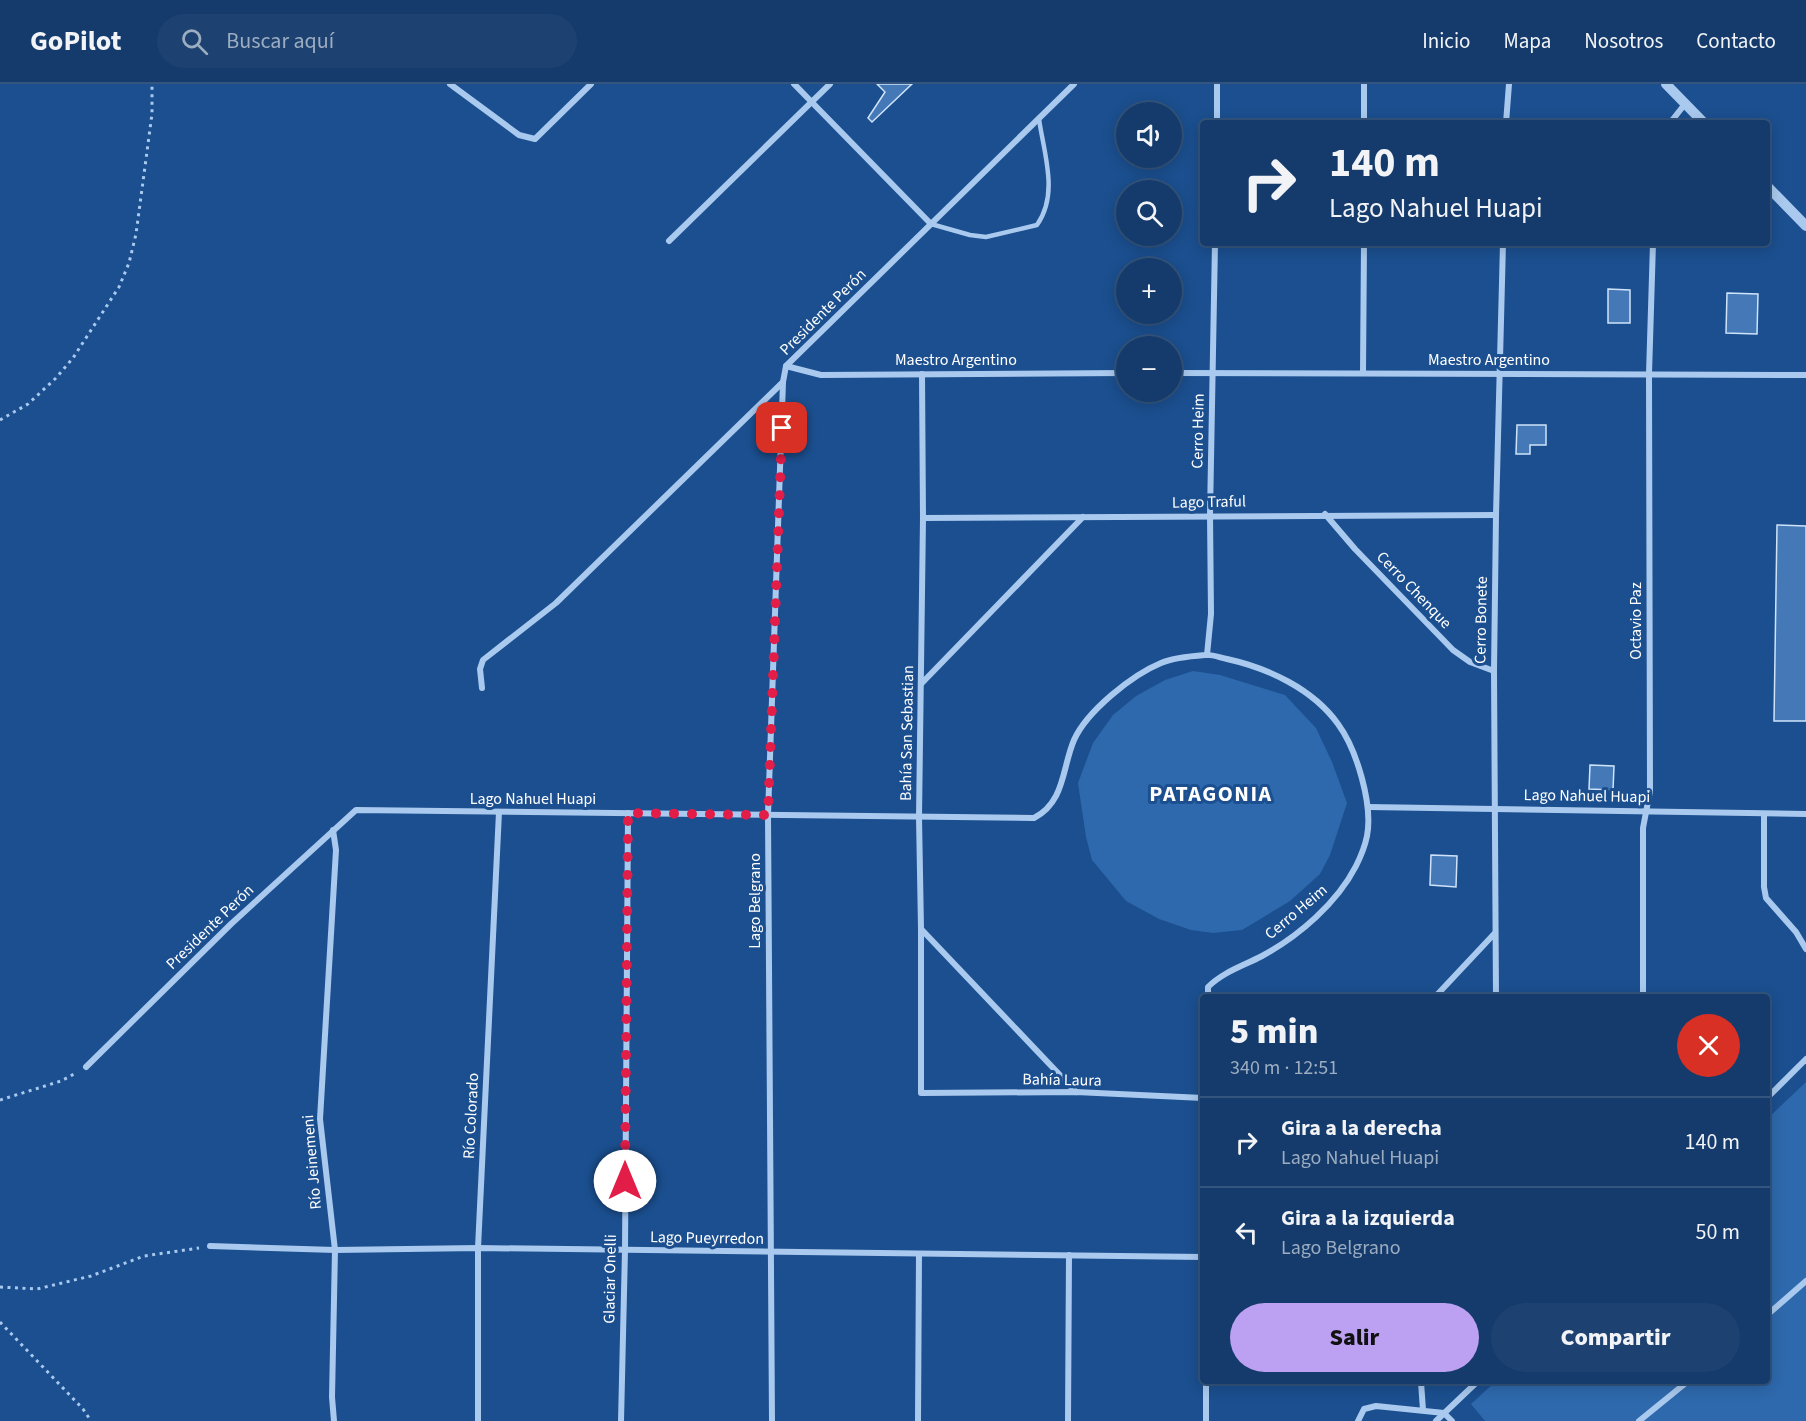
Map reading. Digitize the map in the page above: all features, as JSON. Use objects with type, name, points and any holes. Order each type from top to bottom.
[{"type":"street","points":[[450,84],[519,135],[536,139],[591,84]]},
{"type":"street","points":[[794,84],[931,224]]},
{"type":"street","points":[[669,242],[830,84]]},
{"type":"street","name":"Presidente Perón","points":[[482,688],[480,669],[483,660],[556,603],[783,382],[786,366],[1074,84]]},
{"type":"street","points":[[1217,84],[1217,120]]},
{"type":"street","points":[[1364,84],[1364,120]]},
{"type":"street","points":[[1506,120],[1509,84]]},
{"type":"street","points":[[1666,84],[1701,120]]},
{"type":"street","points":[[1672,120],[1685,104]]},
{"type":"street","points":[[1770,189],[1806,225]]},
{"type":"street","name":"Cerro Heim","points":[[1207,654],[1211,614],[1210,515],[1215,246]]},
{"type":"street","points":[[1363,373],[1364,246]]},
{"type":"street","name":"Cerro Bonete","points":[[1496,994],[1494,671],[1503,246]]},
{"type":"street","name":"Octavio Paz","points":[[1643,994],[1643,828],[1650,791],[1649,374],[1653,246]]},
{"type":"street","name":"Maestro Argentino","points":[[786,366],[821,375],[1116,373]]},
{"type":"street","name":"Maestro Argentino","points":[[1182,373],[1806,375]]},
{"type":"street","name":"Bahía San Sebastian","points":[[921,1093],[919,817],[923,518],[922,374]]},
{"type":"street","name":"Lago Belgrano","points":[[771,1421],[768,815],[783,382]]},
{"type":"street","name":"Lago Traful","points":[[923,518],[1324,514],[1496,515]]},
{"type":"street","name":"Cerro Chenque","points":[[1324,514],[1354,549],[1453,650],[1470,662],[1494,671]]},
{"type":"street","points":[[921,684],[1083,517]]},
{"type":"street","name":"Cerro Heim","points":[[1034,818],[1046,812],[1055,800],[1074,739],[1096,709],[1129,681],[1162,663],[1207,654],[1252,665],[1283,679],[1317,701],[1338,724],[1353,752],[1368,807],[1367,837],[1356,866],[1340,892],[1303,928],[1264,955],[1218,977],[1208,987],[1208,994]]},
{"type":"street","name":"Lago Nahuel Huapi","points":[[1368,807],[1806,814]]},
{"type":"street","name":"Presidente Perón","points":[[86,1067],[231,924],[356,810]]},
{"type":"street","name":"Lago Nahuel Huapi","points":[[356,810],[1034,818]]},
{"type":"street","name":"Río Colorado","points":[[478,1421],[478,1248],[499,812]]},
{"type":"street","name":"Glaciar Onelli","points":[[621,1421],[625,1251],[628,813]]},
{"type":"street","points":[[1764,814],[1766,898],[1796,932],[1806,949]]},
{"type":"street","name":"Río Jeinemeni","points":[[333,830],[336,850],[320,1119],[335,1250],[332,1397],[334,1421]]},
{"type":"street","points":[[921,929],[1076,1092]]},
{"type":"street","points":[[1438,994],[1496,933]]},
{"type":"street","points":[[1770,1095],[1806,1059]]},
{"type":"street","name":"Bahía Laura","points":[[921,1093],[1076,1092],[1200,1098]]},
{"type":"street","name":"Lago Pueyrredon","points":[[210,1246],[335,1250],[478,1248],[1200,1257]]},
{"type":"street","points":[[918,1421],[920,1254]]},
{"type":"street","points":[[1068,1421],[1069,1255]]},
{"type":"street","points":[[1770,1311],[1806,1281]]},
{"type":"street","points":[[1206,1384],[1206,1421]]},
{"type":"street","points":[[1421,1384],[1423,1410]]},
{"type":"street","points":[[1436,1421],[1475,1384]]},
{"type":"street","points":[[1639,1421],[1685,1384]]},
{"type":"street","points":[[1358,1421],[1364,1409],[1376,1406],[1444,1413],[1452,1421]]},
{"type":"lane","points":[[931,224],[986,237],[1037,225],[1044,216],[1050,197],[1039,119]]},
{"type":"path","points":[[0,420],[28,404],[56,378],[73,358],[119,287],[129,262],[136,234],[152,114],[152,84]]},
{"type":"path","points":[[0,1100],[61,1081],[86,1067]]},
{"type":"path","points":[[0,1287],[37,1289],[91,1276],[144,1256],[210,1246]]},
{"type":"path","points":[[0,1322],[91,1421]]},
{"type":"shaded area","points":[[1193,671],[1220,675],[1285,695],[1316,728],[1347,803],[1330,855],[1320,874],[1290,901],[1242,930],[1213,933],[1191,930],[1159,919],[1126,901],[1092,860],[1086,837],[1078,783],[1093,743],[1113,715],[1136,696],[1165,680]]},
{"type":"shaded area","points":[[1806,1082],[1806,1421],[1485,1421],[1471,1404],[1493,1384],[1770,1384],[1770,1116]]},
{"type":"building","points":[[877,84],[912,84],[872,122],[868,118],[885,92]]},
{"type":"building","points":[[1608,289],[1630,290],[1630,323],[1608,323]]},
{"type":"building","points":[[1727,293],[1758,294],[1757,334],[1726,333]]},
{"type":"building","points":[[1517,425],[1546,425],[1546,445],[1530,445],[1530,454],[1516,454]]},
{"type":"building","points":[[1777,525],[1806,526],[1806,721],[1774,721]]},
{"type":"building","points":[[1590,765],[1614,766],[1613,790],[1589,789]]},
{"type":"building","points":[[1431,855],[1457,856],[1456,887],[1430,885]]},
{"type":"district","name":"PATAGONIA","points":[[1211,794]]},
{"type":"route","points":[[625,1181],[628,813],[768,815],[782,428]]}]
